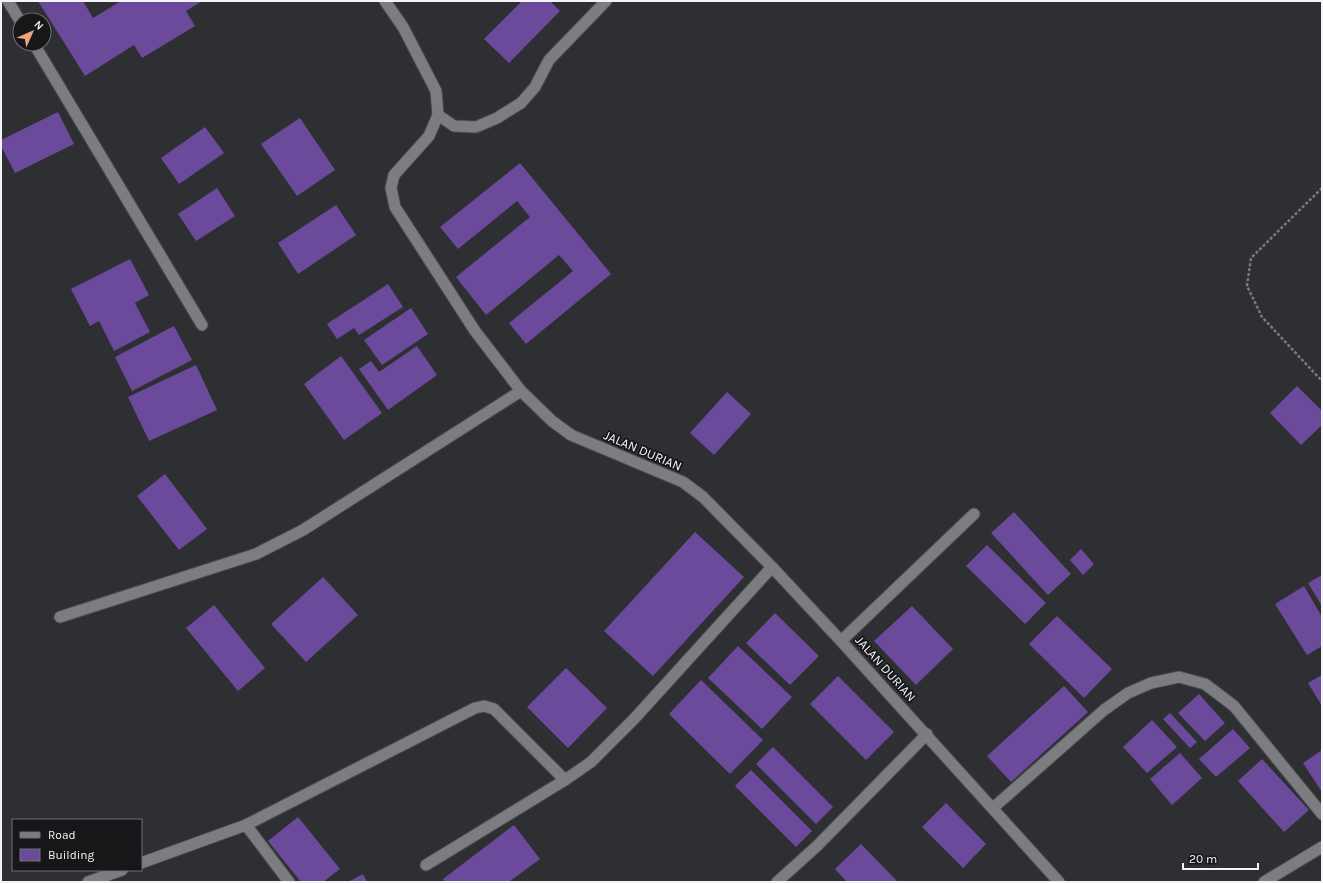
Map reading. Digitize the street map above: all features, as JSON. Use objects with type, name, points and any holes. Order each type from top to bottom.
[{"type":"street","points":[[8,1],[15,12]]},
{"type":"street","points":[[385,1],[403,28],[436,91],[438,115],[454,126],[476,127],[497,118],[521,103],[535,87],[549,60],[606,1]]},
{"type":"street","points":[[39,52],[202,325]]},
{"type":"street","name":"JALAN DURIAN","points":[[438,115],[428,136],[394,175],[391,188],[394,207],[475,331],[521,392],[552,421],[571,435],[683,482],[703,497],[842,640],[1059,882]]},
{"type":"street","points":[[60,617],[256,554],[303,530],[521,392]]},
{"type":"street","points":[[842,640],[974,514]]},
{"type":"street","points":[[426,865],[565,780],[591,762],[634,719],[772,567]]},
{"type":"street","points":[[993,808],[1104,710],[1128,693],[1152,683],[1179,677],[1205,684],[1234,706],[1322,814]]},
{"type":"street","points":[[142,863],[246,825],[475,708],[484,706],[494,709],[565,780]]},
{"type":"street","points":[[777,882],[817,846],[927,734]]},
{"type":"street","points":[[246,825],[289,882]]},
{"type":"street","points":[[1264,882],[1322,847]]},
{"type":"street","points":[[88,882],[119,871]]},
{"type":"path","points":[[1322,188],[1252,258],[1248,286],[1262,317],[1322,381]]},
{"type":"building","points":[[38,1],[83,1],[93,18],[121,1],[202,1],[186,11],[195,26],[142,58],[134,45],[85,76],[52,23],[52,12],[45,12]]},
{"type":"building","points":[[522,1],[550,1],[560,11],[509,63],[484,39]]},
{"type":"building","points":[[58,112],[74,144],[15,173],[1,146],[1,140]]},
{"type":"building","points":[[300,118],[335,170],[297,196],[261,144]]},
{"type":"building","points":[[205,127],[224,153],[179,184],[161,158]]},
{"type":"building","points":[[520,163],[611,274],[526,344],[509,323],[573,271],[559,255],[486,315],[456,277],[530,217],[517,201],[458,249],[440,227]]},
{"type":"building","points":[[217,188],[235,216],[196,241],[178,214]]},
{"type":"building","points":[[336,205],[356,235],[298,274],[278,243]]},
{"type":"building","points":[[130,259],[149,295],[135,303],[150,332],[114,351],[99,321],[90,326],[71,289]]},
{"type":"building","points":[[388,284],[403,307],[359,335],[354,328],[337,339],[327,324]]},
{"type":"building","points":[[411,308],[428,334],[382,365],[364,340]]},
{"type":"building","points":[[174,326],[192,360],[132,391],[115,357]]},
{"type":"building","points":[[417,346],[437,375],[388,410],[359,369],[371,361],[379,372]]},
{"type":"building","points":[[341,356],[382,413],[344,440],[304,384]]},
{"type":"building","points":[[196,365],[217,410],[149,441],[128,397]]},
{"type":"building","points":[[1297,386],[1322,411],[1322,425],[1301,445],[1270,413]]},
{"type":"building","points":[[727,392],[751,414],[714,455],[690,433]]},
{"type":"building","points":[[165,474],[207,529],[179,550],[137,496]]},
{"type":"building","points":[[1014,512],[1071,574],[1048,595],[991,533]]},
{"type":"building","points":[[695,532],[744,577],[653,676],[604,631]]},
{"type":"building","points":[[987,545],[1046,603],[1025,624],[966,566]]},
{"type":"building","points":[[1081,549],[1094,564],[1083,575],[1070,560]]},
{"type":"building","points":[[1322,575],[1322,606],[1308,583]]},
{"type":"building","points":[[323,577],[358,615],[306,662],[271,624]]},
{"type":"building","points":[[1304,586],[1322,617],[1322,646],[1307,655],[1275,604]]},
{"type":"building","points":[[214,605],[265,668],[238,691],[186,628]]},
{"type":"building","points":[[912,606],[953,649],[916,685],[874,641]]},
{"type":"building","points":[[775,613],[819,656],[790,685],[746,643]]},
{"type":"building","points":[[1057,616],[1112,669],[1084,698],[1029,644]]},
{"type":"building","points":[[738,646],[792,697],[762,729],[708,678]]},
{"type":"building","points":[[566,668],[607,708],[568,748],[527,707]]},
{"type":"building","points":[[1322,675],[1322,706],[1308,683]]},
{"type":"building","points":[[838,676],[894,732],[866,760],[810,704]]},
{"type":"building","points":[[701,680],[763,740],[730,774],[669,714]]},
{"type":"building","points":[[1064,686],[1088,712],[1011,782],[987,756]]},
{"type":"building","points":[[1199,694],[1225,723],[1205,741],[1178,713]]},
{"type":"building","points":[[1170,713],[1197,742],[1190,748],[1163,719]]},
{"type":"building","points":[[1152,720],[1177,747],[1147,773],[1123,747]]},
{"type":"building","points":[[1233,729],[1250,748],[1216,777],[1199,759]]},
{"type":"building","points":[[773,747],[833,807],[816,824],[756,764]]},
{"type":"building","points":[[1322,750],[1322,792],[1303,763]]},
{"type":"building","points":[[1180,753],[1202,778],[1172,805],[1150,779]]},
{"type":"building","points":[[1262,759],[1309,810],[1284,832],[1238,781]]},
{"type":"building","points":[[751,770],[812,831],[796,847],[735,786]]},
{"type":"building","points":[[946,803],[986,844],[963,868],[922,827]]},
{"type":"building","points":[[298,817],[340,869],[323,882],[301,882],[268,841]]},
{"type":"building","points":[[514,825],[540,859],[509,882],[445,882],[443,879]]},
{"type":"building","points":[[861,844],[898,882],[847,882],[835,869]]},
{"type":"building","points":[[363,874],[367,882],[348,882]]}]
